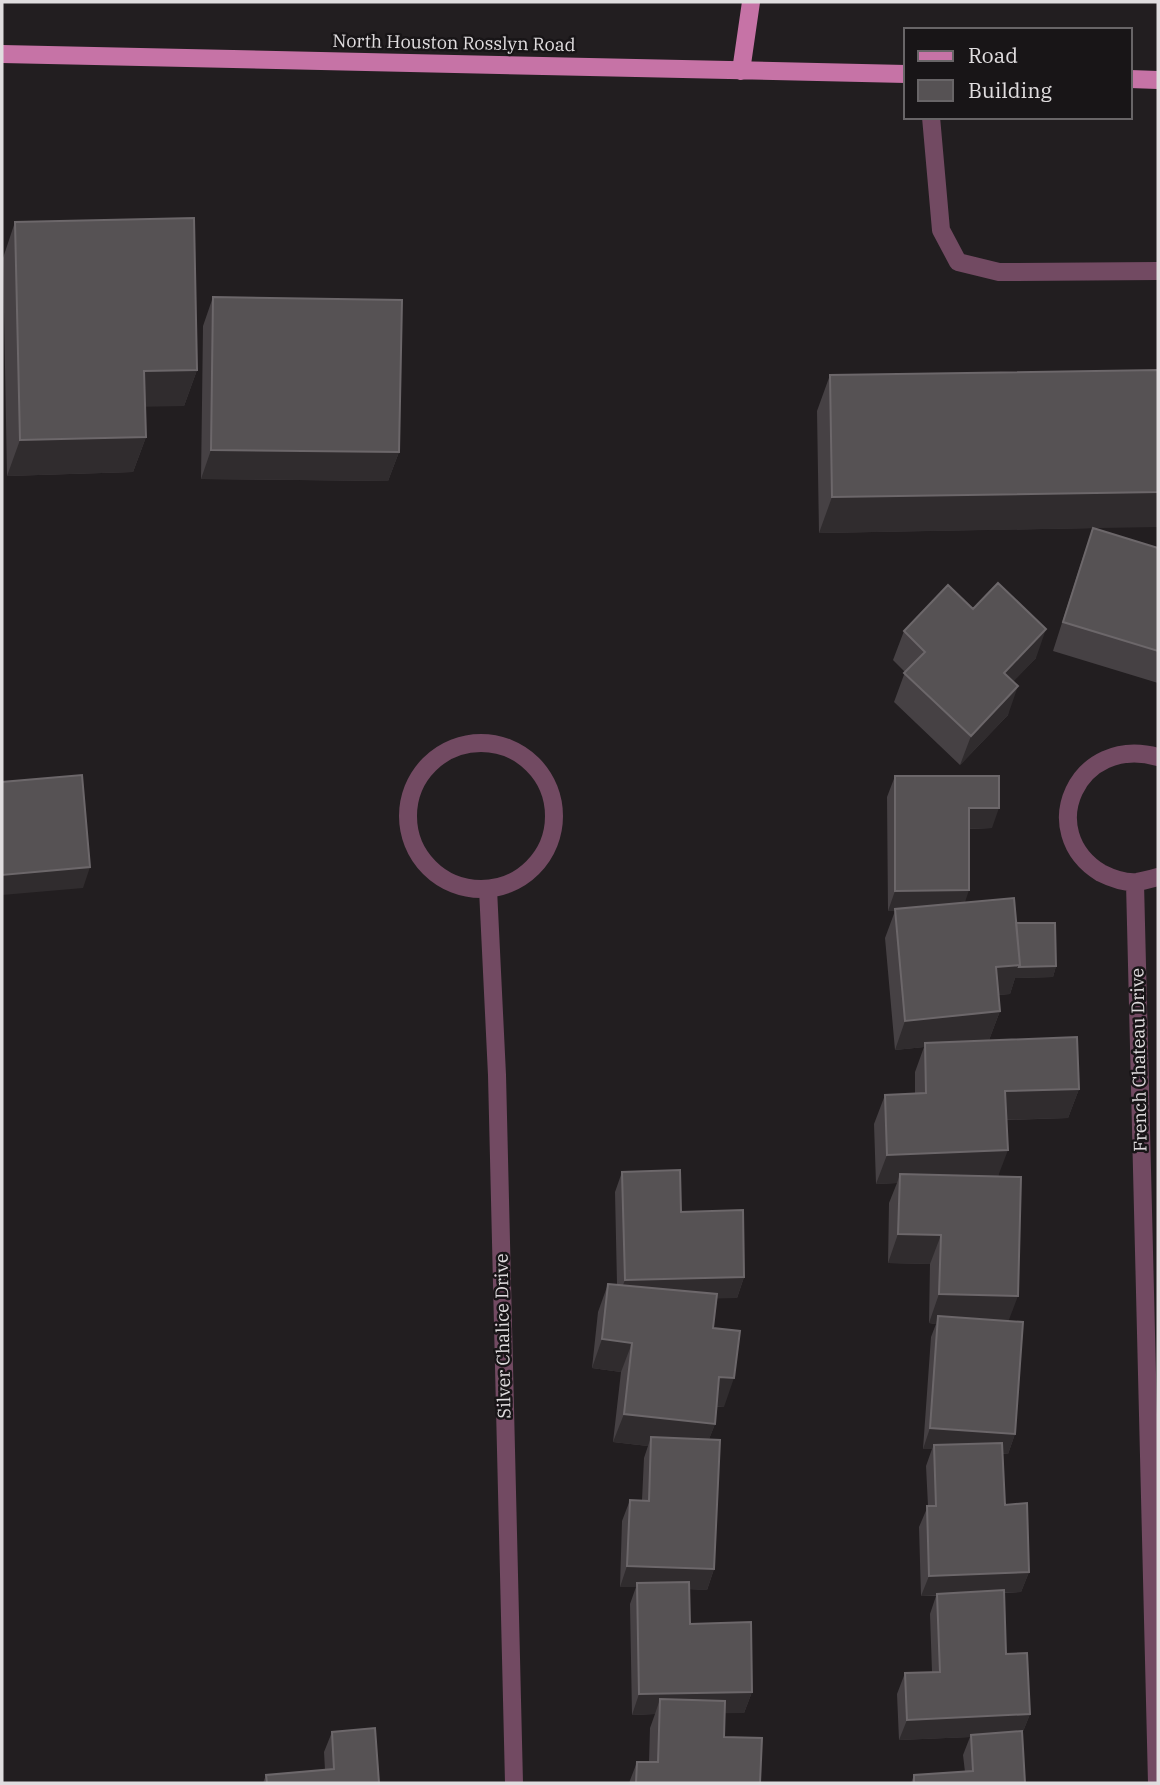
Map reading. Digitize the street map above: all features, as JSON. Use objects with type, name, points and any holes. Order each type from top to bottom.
[{"type":"main road","points":[[741,71],[751,2]]},
{"type":"main road","name":"North Houston Rosslyn Road","points":[[2,54],[904,74]]},
{"type":"main road","points":[[1132,79],[1158,80]]},
{"type":"street","points":[[930,119],[941,230],[958,262],[999,272],[1158,271]]},
{"type":"street","points":[[474,742],[503,745],[528,758],[546,781],[555,808],[551,837],[538,862],[516,881],[488,889],[460,886],[435,873],[416,850],[408,823],[411,795],[424,769],[446,751],[474,742]]},
{"type":"street","points":[[1158,757],[1132,752],[1107,758],[1086,772],[1072,794],[1068,819],[1073,844],[1088,865],[1110,878],[1135,883],[1158,877]]},
{"type":"street","name":"French Chateau Drive","points":[[1135,883],[1157,1783]]},
{"type":"street","name":"Silver Chalice Drive","points":[[488,889],[497,1075],[514,1783]]},
{"type":"building","points":[[194,218],[197,370],[144,371],[146,437],[20,440],[15,222]]},
{"type":"building","points":[[213,297],[402,300],[399,452],[211,450]]},
{"type":"building","points":[[1158,370],[1158,492],[832,497],[830,375]]},
{"type":"building","points":[[1093,528],[1158,548],[1158,651],[1063,622]]},
{"type":"building","points":[[998,583],[1046,629],[1004,673],[1018,686],[971,736],[904,673],[925,652],[904,631],[948,585],[973,609]]},
{"type":"building","points":[[82,775],[90,867],[2,875],[2,782]]},
{"type":"building","points":[[895,776],[999,776],[999,808],[969,808],[969,890],[895,891]]},
{"type":"building","points":[[1014,898],[1020,965],[996,967],[1000,1011],[905,1021],[895,909]]},
{"type":"building","points":[[1016,923],[1055,923],[1056,966],[1019,967]]},
{"type":"building","points":[[1077,1037],[1079,1089],[1005,1091],[1008,1150],[887,1155],[885,1095],[926,1093],[925,1043]]},
{"type":"building","points":[[680,1170],[681,1212],[743,1210],[744,1277],[625,1280],[622,1172]]},
{"type":"building","points":[[900,1174],[1021,1177],[1018,1296],[939,1294],[941,1235],[898,1234]]},
{"type":"building","points":[[608,1284],[717,1294],[713,1328],[740,1331],[734,1378],[719,1377],[715,1424],[624,1414],[632,1343],[602,1339]]},
{"type":"building","points":[[938,1316],[1023,1322],[1015,1434],[930,1428]]},
{"type":"building","points":[[651,1437],[720,1440],[714,1569],[627,1566],[630,1500],[649,1501]]},
{"type":"building","points":[[1002,1443],[1005,1505],[1027,1503],[1029,1572],[929,1576],[927,1506],[936,1506],[934,1445]]},
{"type":"building","points":[[689,1582],[690,1624],[751,1622],[752,1692],[639,1694],[637,1583]]},
{"type":"building","points":[[1004,1590],[1006,1654],[1027,1653],[1030,1714],[907,1720],[905,1673],[940,1672],[937,1594]]},
{"type":"building","points":[[660,1699],[725,1701],[724,1737],[762,1738],[760,1783],[636,1783],[637,1762],[658,1762]]},
{"type":"building","points":[[375,1728],[379,1783],[267,1783],[266,1775],[334,1769],[332,1732]]},
{"type":"building","points":[[1022,1731],[1025,1783],[914,1783],[914,1775],[973,1771],[971,1735]]}]
